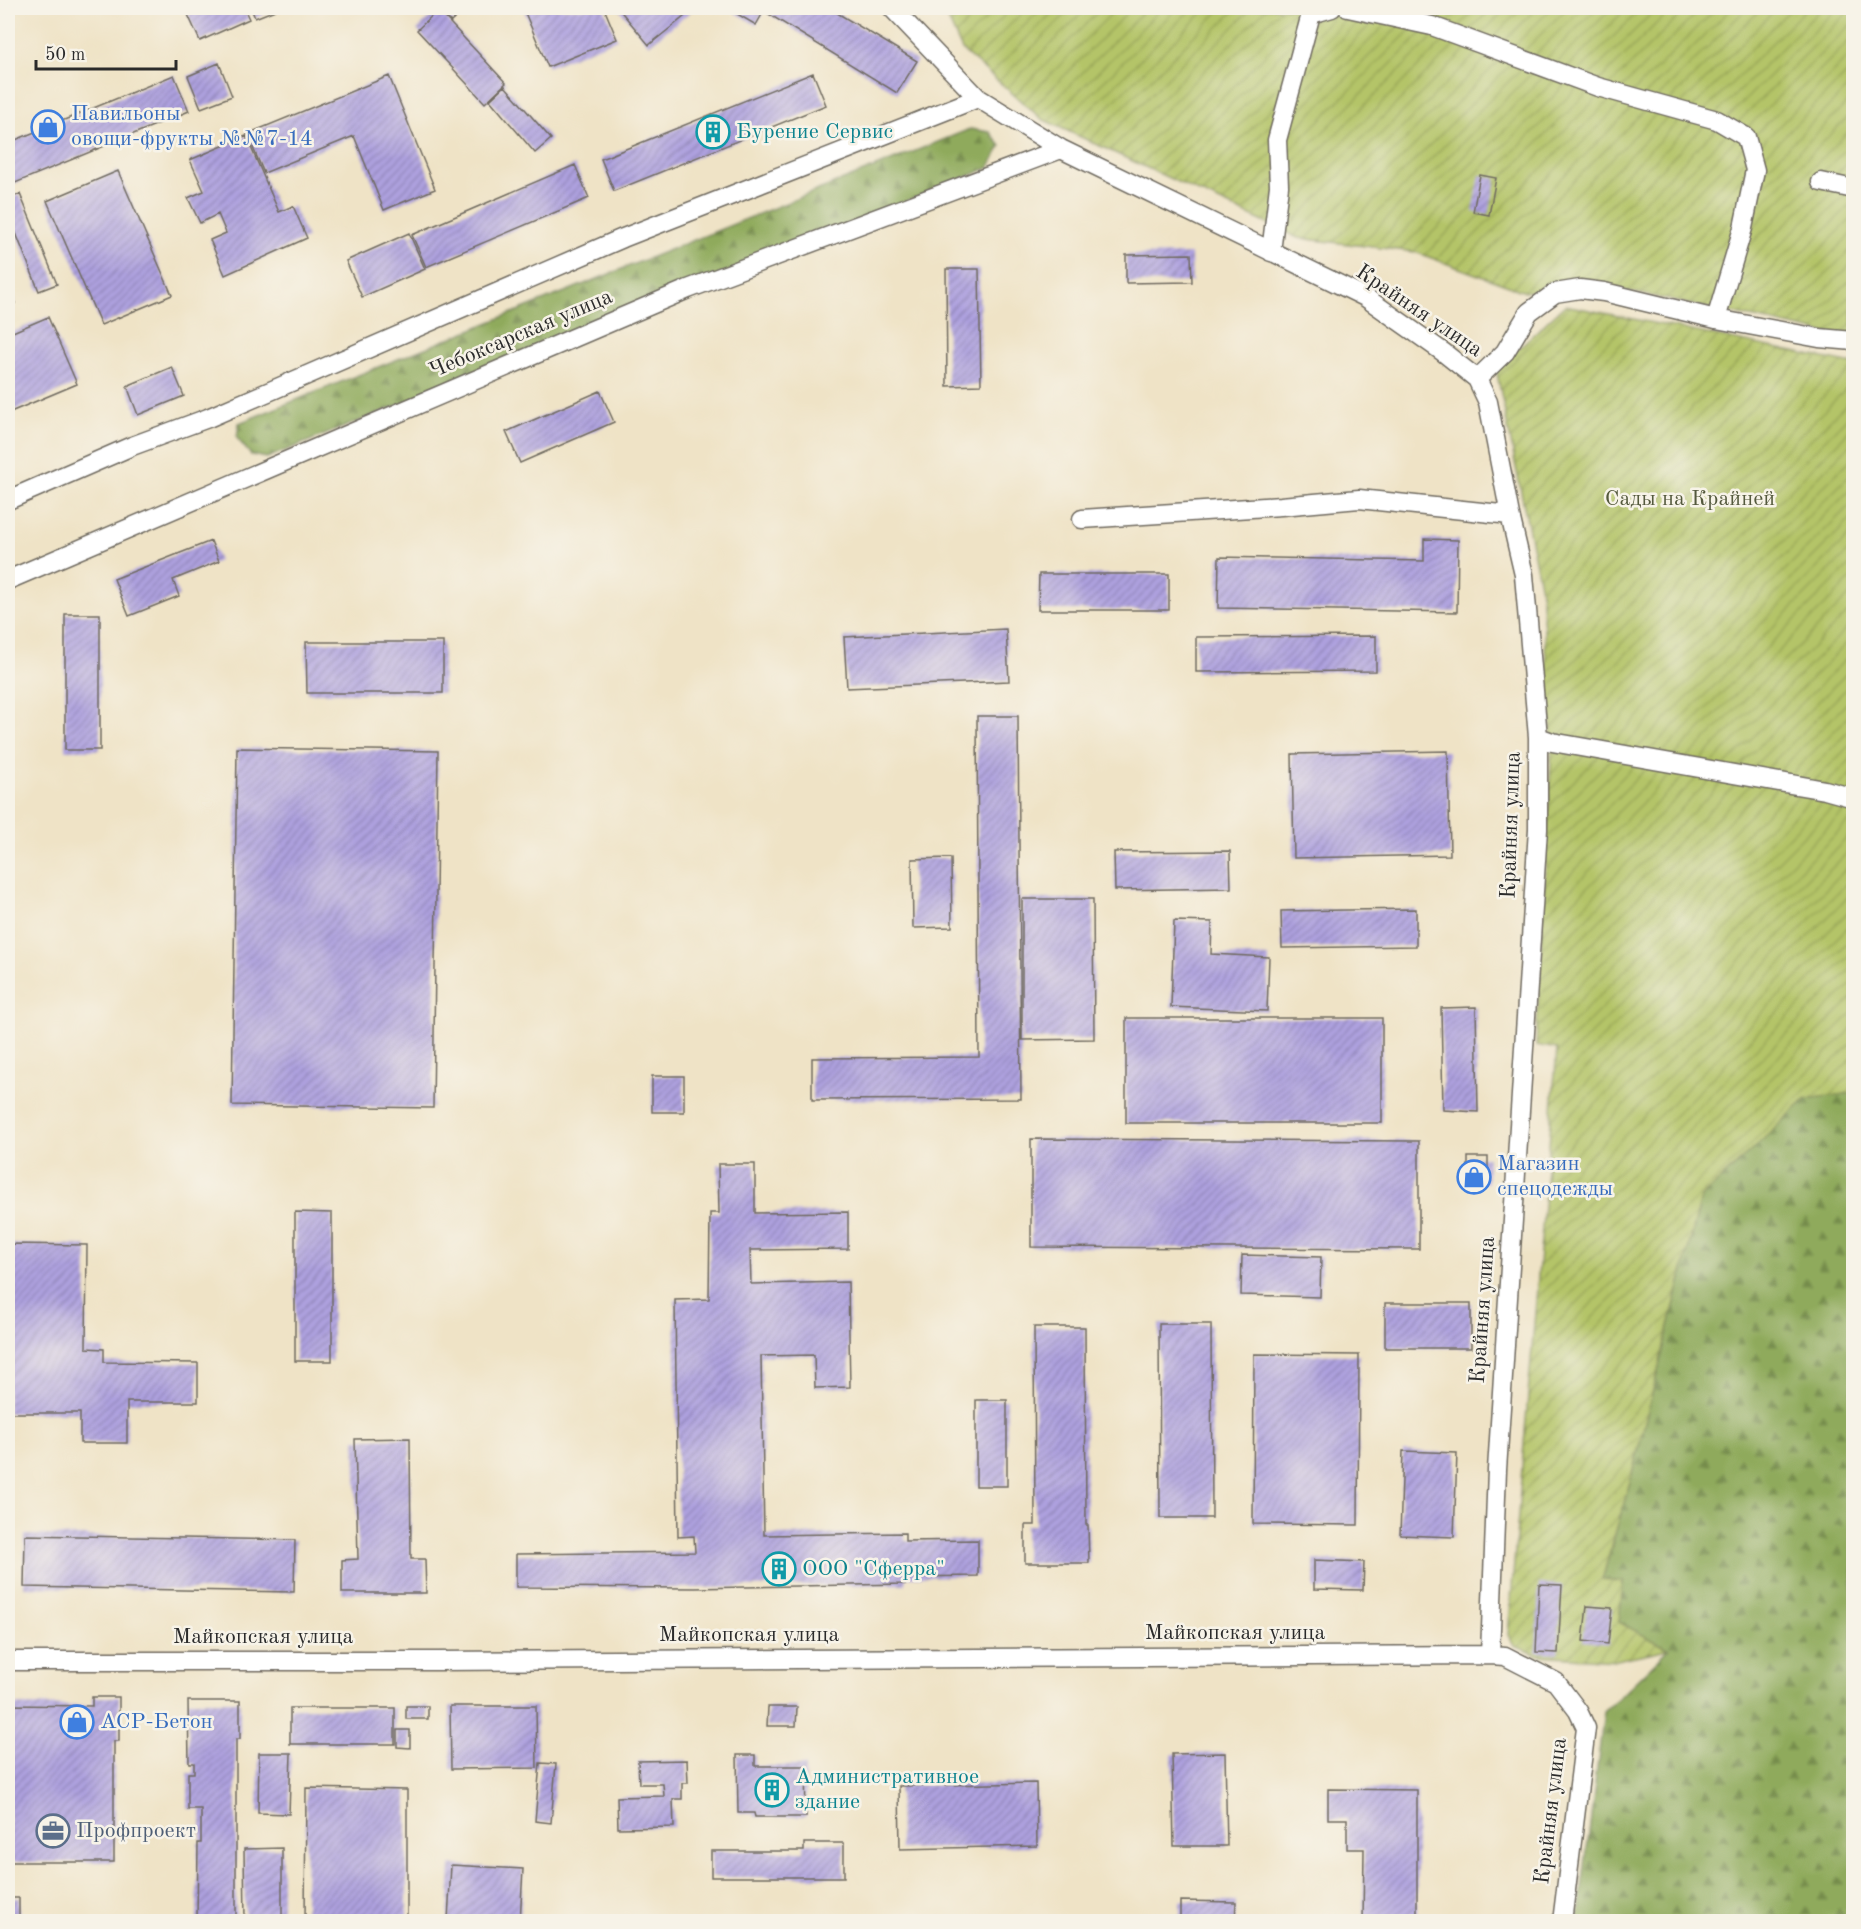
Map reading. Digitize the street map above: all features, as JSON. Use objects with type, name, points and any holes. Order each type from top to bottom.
[{"type":"street","name":"Крайняя улица","points":[[892,8],[978,98],[1060,149],[1365,297],[1477,379],[1488,402],[1524,575],[1538,737],[1538,829],[1497,1470],[1490,1655],[1505,1656],[1556,1682],[1578,1711],[1586,1728],[1562,1922]]},
{"type":"street","points":[[1271,252],[1279,186],[1277,140],[1311,14],[1332,8]]},
{"type":"street","points":[[1348,8],[1432,26],[1598,87],[1717,120],[1746,136],[1755,170],[1743,228],[1716,319]]},
{"type":"street","name":"Чебоксарская улица","points":[[8,500],[132,446],[208,418],[623,238],[978,98]]},
{"type":"street","name":"Чебоксарская улица","points":[[8,580],[688,289],[1060,149]]},
{"type":"street","points":[[1821,182],[1854,189]]},
{"type":"street","points":[[1477,379],[1505,352],[1528,312],[1555,294],[1580,289],[1604,292],[1716,319],[1819,338],[1854,341]]},
{"type":"street","points":[[1082,519],[1359,499],[1510,515]]},
{"type":"street","points":[[1538,737],[1552,742],[1825,790],[1854,798]]},
{"type":"street","name":"Майкопская улица","points":[[8,1661],[1490,1655]]},
{"type":"green space","points":[[943,8],[1853,8],[1853,339],[1590,283],[1525,292],[1415,252],[1298,238],[1042,119],[962,50]]},
{"type":"green space","points":[[970,129],[990,132],[1001,146],[989,168],[267,458],[251,455],[237,438],[239,423]]},
{"type":"green space","name":"Сады на Крайней","points":[[1565,305],[1853,364],[1853,1093],[1806,1099],[1701,1198],[1631,1478],[1602,1580],[1623,1582],[1619,1622],[1669,1649],[1616,1660],[1538,1655],[1514,1646],[1508,1635],[1557,1049],[1536,1045],[1552,742],[1541,590],[1496,369]]},
{"type":"green space","points":[[1853,1093],[1853,1921],[1578,1922],[1604,1712],[1668,1650],[1619,1622],[1623,1582],[1602,1580],[1631,1478],[1701,1198],[1806,1098]]},
{"type":"building","points":[[185,8],[244,8],[249,19],[200,41]]},
{"type":"building","points":[[251,8],[280,8],[255,18]]},
{"type":"building","points":[[437,8],[466,8],[451,22]]},
{"type":"building","points":[[523,8],[604,8],[617,39],[548,67]]},
{"type":"building","points":[[618,8],[695,8],[649,45]]},
{"type":"building","points":[[727,8],[829,8],[917,61],[897,93],[764,11],[756,25]]},
{"type":"building","points":[[438,10],[506,83],[485,103],[417,30]]},
{"type":"building","points":[[219,63],[232,96],[201,108],[188,76]]},
{"type":"building","name":"Бурение Сервис","points":[[813,73],[826,105],[614,191],[601,159]]},
{"type":"building","points":[[174,75],[189,111],[8,186],[8,143]]},
{"type":"building","points":[[389,76],[435,189],[384,210],[354,136],[264,173],[247,134]]},
{"type":"building","points":[[505,86],[551,139],[535,153],[490,100]]},
{"type":"building","points":[[246,136],[279,212],[293,206],[307,238],[225,275],[210,240],[226,233],[218,214],[200,223],[188,198],[204,191],[190,160]]},
{"type":"building","points":[[575,165],[589,198],[426,267],[412,235]]},
{"type":"building","points":[[118,171],[172,295],[101,325],[47,201]]},
{"type":"building","points":[[1480,175],[1496,178],[1489,215],[1473,212]]},
{"type":"building","points":[[20,194],[57,284],[39,291],[8,213],[8,199]]},
{"type":"building","points":[[409,233],[425,269],[362,297],[346,261]]},
{"type":"building","points":[[1191,254],[1192,282],[1126,283],[1126,255]]},
{"type":"building","points":[[946,269],[979,269],[981,385],[947,386]]},
{"type":"building","points":[[8,286],[15,303],[8,306]]},
{"type":"building","points":[[48,317],[77,384],[8,413],[8,334]]},
{"type":"building","points":[[172,367],[184,396],[138,415],[127,386]]},
{"type":"building","points":[[600,391],[614,422],[520,463],[506,432]]},
{"type":"building","points":[[1424,539],[1458,540],[1457,612],[1218,608],[1219,557],[1424,561]]},
{"type":"building","points":[[211,541],[219,561],[173,580],[179,596],[129,616],[114,579]]},
{"type":"building","points":[[1039,574],[1169,574],[1169,610],[1038,610]]},
{"type":"building","points":[[65,614],[100,614],[100,750],[65,750]]},
{"type":"building","points":[[1006,629],[1009,681],[847,688],[844,637]]},
{"type":"building","points":[[1376,636],[1376,671],[1196,672],[1196,637]]},
{"type":"building","points":[[306,642],[443,642],[443,693],[307,693]]},
{"type":"building","points":[[977,716],[1018,716],[1021,1099],[812,1100],[812,1058],[979,1057]]},
{"type":"building","points":[[237,748],[438,751],[433,1108],[232,1105]]},
{"type":"building","points":[[1448,751],[1450,855],[1294,858],[1292,754]]},
{"type":"building","points":[[1230,851],[1231,888],[1115,890],[1114,852]]},
{"type":"building","points":[[951,858],[952,927],[913,928],[912,859]]},
{"type":"building","points":[[1022,899],[1093,899],[1094,1039],[1022,1040]]},
{"type":"building","points":[[1416,909],[1416,946],[1282,948],[1281,911]]},
{"type":"building","points":[[1174,921],[1212,922],[1211,954],[1269,957],[1267,1011],[1171,1007]]},
{"type":"building","points":[[1476,1007],[1478,1112],[1443,1110],[1441,1008]]},
{"type":"building","points":[[1126,1018],[1382,1018],[1382,1123],[1126,1123]]},
{"type":"building","points":[[652,1076],[684,1076],[684,1112],[652,1112]]},
{"type":"building","points":[[1031,1139],[1419,1141],[1419,1249],[1031,1247]]},
{"type":"building","points":[[1468,1157],[1488,1157],[1488,1183],[1468,1183]]},
{"type":"building","points":[[718,1164],[755,1164],[755,1213],[848,1212],[848,1249],[750,1250],[751,1284],[848,1282],[850,1387],[815,1388],[814,1355],[761,1356],[764,1535],[905,1533],[905,1541],[978,1540],[978,1576],[906,1577],[906,1584],[695,1588],[516,1587],[516,1554],[695,1552],[694,1536],[678,1537],[675,1300],[709,1299],[710,1213],[719,1213]]},
{"type":"building","points":[[295,1212],[332,1213],[332,1361],[295,1361]]},
{"type":"building","points":[[8,1244],[87,1245],[86,1348],[104,1349],[104,1362],[198,1363],[198,1402],[127,1402],[127,1443],[80,1443],[80,1413],[8,1413]]},
{"type":"building","points":[[1242,1255],[1321,1257],[1320,1297],[1241,1295]]},
{"type":"building","points":[[1385,1303],[1471,1303],[1471,1348],[1385,1348]]},
{"type":"building","points":[[1159,1324],[1211,1324],[1212,1518],[1160,1518]]},
{"type":"building","points":[[1034,1327],[1085,1327],[1086,1525],[1088,1525],[1089,1563],[1025,1563],[1025,1525],[1035,1525]]},
{"type":"building","points":[[1254,1354],[1359,1355],[1358,1525],[1253,1524]]},
{"type":"building","points":[[976,1400],[1007,1400],[1007,1486],[976,1486]]},
{"type":"building","points":[[410,1438],[411,1559],[425,1559],[426,1593],[342,1593],[342,1560],[358,1559],[355,1439]]},
{"type":"building","points":[[1403,1451],[1457,1453],[1454,1537],[1400,1535]]},
{"type":"building","points":[[25,1535],[295,1540],[294,1592],[24,1587]]},
{"type":"building","points":[[1314,1560],[1364,1562],[1363,1590],[1314,1589]]},
{"type":"building","points":[[1539,1584],[1562,1585],[1558,1653],[1536,1652]]},
{"type":"building","points":[[1587,1606],[1612,1608],[1608,1644],[1583,1641]]},
{"type":"building","points":[[92,1697],[119,1697],[119,1741],[114,1741],[114,1862],[9,1862],[8,1705],[92,1706]]},
{"type":"building","points":[[188,1701],[240,1701],[240,1739],[236,1739],[236,1922],[197,1922],[201,1809],[188,1809],[188,1773],[194,1773],[194,1763],[189,1763]]},
{"type":"building","points":[[406,1706],[428,1706],[428,1719],[406,1719]]},
{"type":"building","points":[[450,1706],[536,1706],[537,1768],[451,1769]]},
{"type":"building","points":[[768,1707],[797,1707],[796,1726],[767,1726]]},
{"type":"building","points":[[290,1708],[395,1708],[395,1744],[290,1744]]},
{"type":"building","points":[[397,1730],[410,1730],[410,1748],[397,1747]]},
{"type":"building","points":[[259,1753],[291,1753],[289,1814],[258,1813]]},
{"type":"building","points":[[1225,1753],[1227,1846],[1174,1846],[1172,1754]]},
{"type":"building","name":"Административное здание","points":[[737,1755],[755,1755],[755,1766],[805,1766],[806,1817],[755,1817],[754,1813],[738,1813]]},
{"type":"building","points":[[687,1760],[688,1783],[682,1783],[682,1799],[673,1799],[674,1827],[618,1828],[617,1797],[664,1796],[663,1784],[639,1784],[638,1761]]},
{"type":"building","points":[[540,1763],[556,1764],[551,1823],[535,1821]]},
{"type":"building","points":[[1036,1783],[1037,1846],[900,1849],[899,1786]]},
{"type":"building","points":[[306,1788],[407,1790],[407,1922],[305,1922]]},
{"type":"building","points":[[1328,1789],[1417,1790],[1417,1922],[1363,1922],[1364,1849],[1347,1849],[1347,1819],[1328,1819]]},
{"type":"building","points":[[804,1843],[844,1843],[844,1877],[711,1877],[711,1851],[804,1851]]},
{"type":"building","points":[[282,1848],[282,1922],[245,1922],[244,1849]]},
{"type":"building","points":[[451,1865],[523,1869],[520,1922],[448,1920]]},
{"type":"building","points":[[8,1898],[19,1898],[19,1922],[8,1922]]},
{"type":"building","points":[[1180,1901],[1236,1902],[1235,1922],[1180,1922]]},
{"type":"place","name":"Павильоны овощи-фрукты №№7-14","points":[[48,127]]},
{"type":"place","name":"Бурение Сервис","points":[[713,132]]},
{"type":"place","name":"Магазин спецодежды","points":[[1474,1177]]},
{"type":"place","name":"ООО \"Сферра\"","points":[[779,1569]]},
{"type":"place","name":"АСР-Бетон","points":[[77,1722]]},
{"type":"place","name":"Административное здание","points":[[772,1790]]},
{"type":"place","name":"Профпроект","points":[[53,1831]]}]
